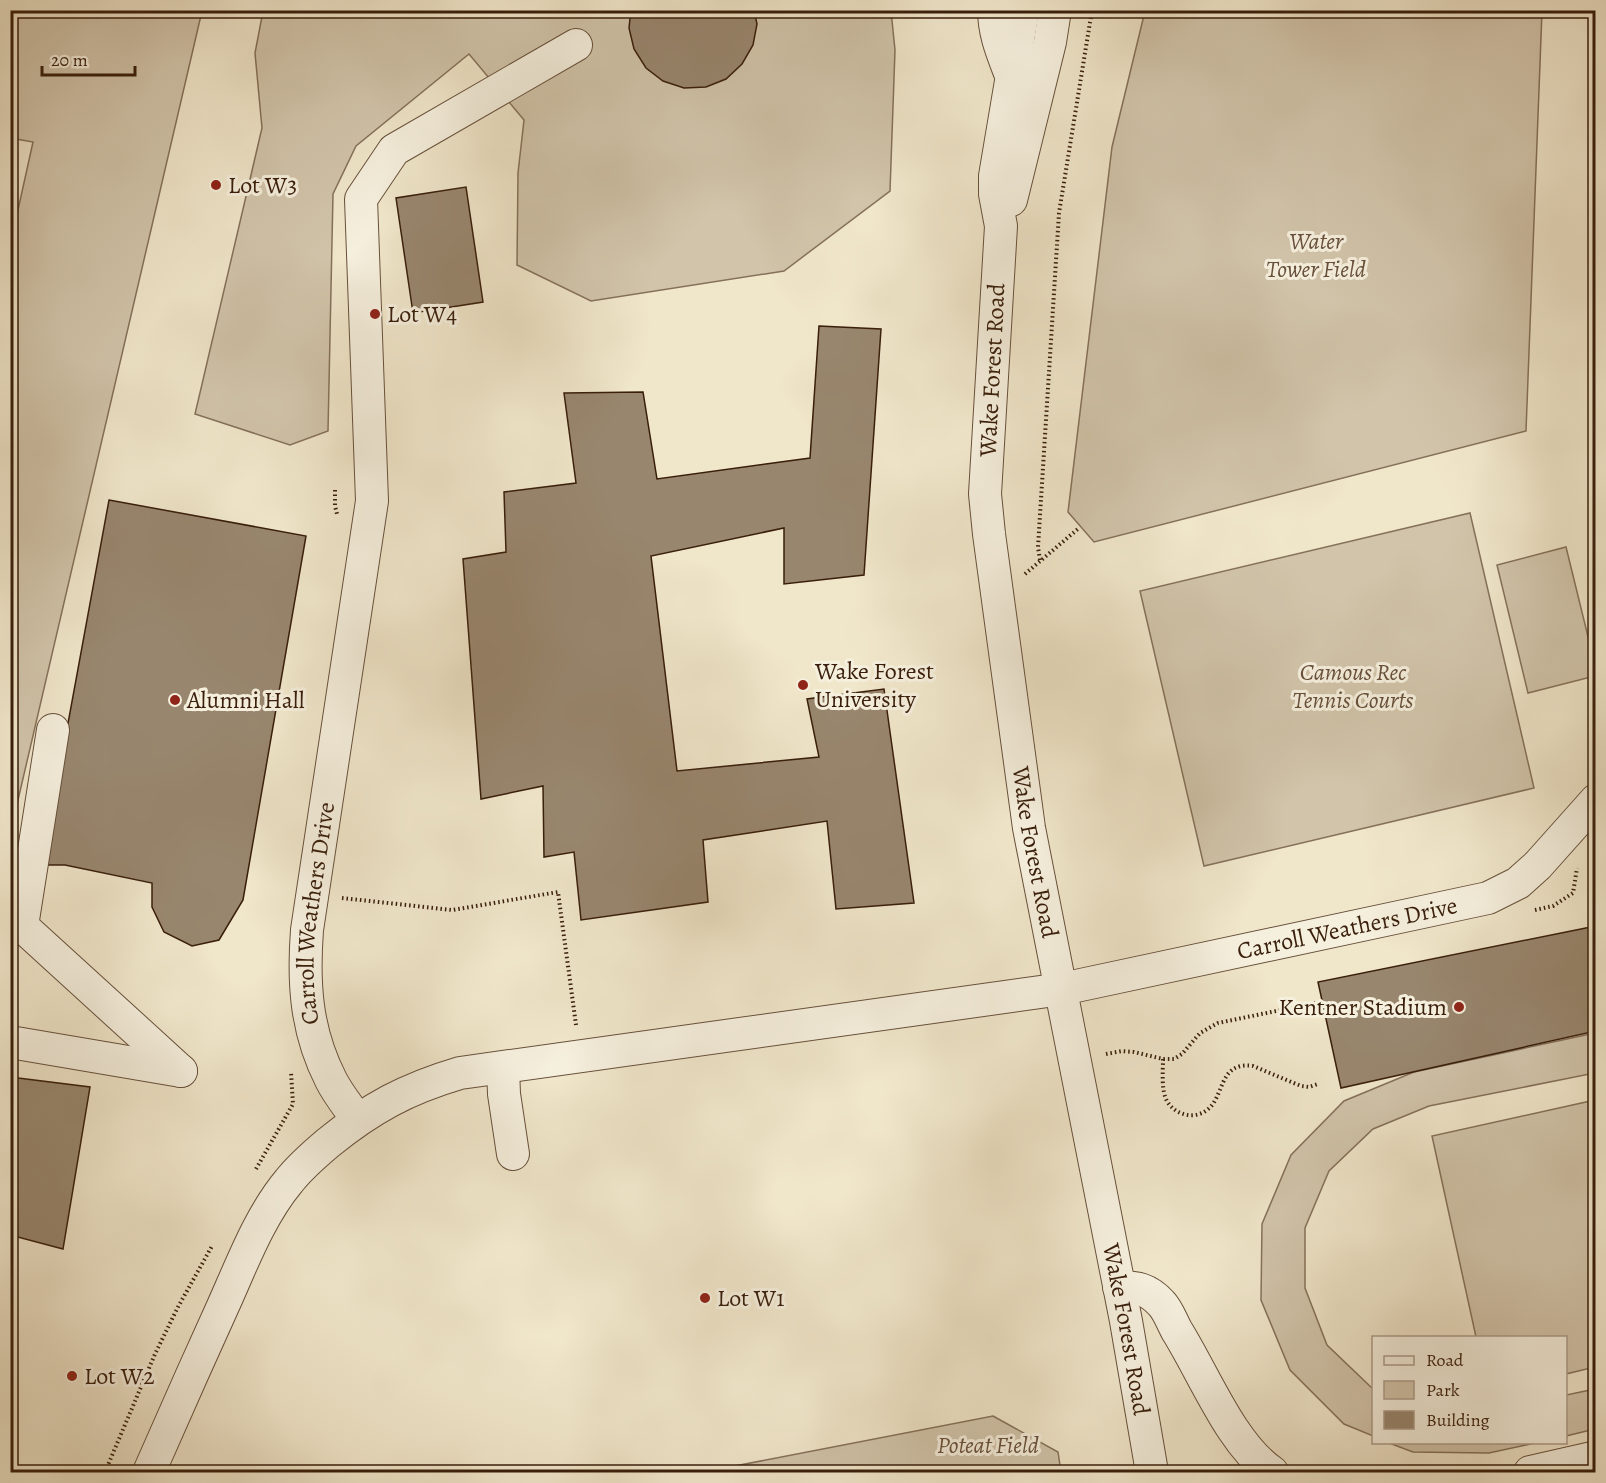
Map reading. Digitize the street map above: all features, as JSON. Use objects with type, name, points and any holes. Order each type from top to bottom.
[{"type":"street","points":[[994,10],[994,23],[999,44],[1011,75]]},
{"type":"street","name":"Wake Forest Road","points":[[1023,10],[995,176],[995,194],[1001,226],[985,494],[1029,828],[1119,1287],[1152,1473]]},
{"type":"street","name":"Wake Forest Road","points":[[1001,226],[1012,199],[1050,42],[1055,10]]},
{"type":"street","name":"Carroll Weathers Drive","points":[[576,45],[394,150],[361,199],[372,501],[307,930],[304,970],[307,1008],[316,1043],[332,1081],[357,1119],[424,1083],[460,1073],[1062,989],[1488,898],[1518,883],[1538,865],[1596,800]]},
{"type":"street","points":[[10,1042],[181,1071],[22,926],[53,730]]},
{"type":"street","points":[[502,1068],[513,1154]]},
{"type":"street","points":[[148,1473],[267,1212],[289,1180],[317,1152],[357,1119]]},
{"type":"street","points":[[1119,1287],[1137,1287],[1162,1304],[1196,1361],[1230,1426],[1262,1466],[1272,1473]]},
{"type":"street","points":[[1530,1473],[1596,1457]]},
{"type":"path","points":[[1040,560],[1038,547],[1059,213],[1092,10]]},
{"type":"path","points":[[335,490],[334,506],[340,522]]},
{"type":"path","points":[[1530,911],[1553,906],[1573,893],[1577,862]]},
{"type":"path","points":[[336,897],[452,910],[558,892],[577,1029]]},
{"type":"path","points":[[1099,1056],[1128,1051],[1163,1059],[1174,1059],[1182,1054],[1200,1033],[1218,1023],[1315,1003]]},
{"type":"path","points":[[1163,1059],[1164,1088],[1167,1100],[1184,1114],[1195,1116],[1207,1111],[1213,1104],[1228,1074],[1246,1065],[1301,1086],[1309,1087],[1318,1084]]},
{"type":"path","points":[[253,1175],[293,1104],[291,1069]]},
{"type":"path","points":[[105,1473],[155,1354],[212,1246]]},
{"type":"green space","points":[[11,10],[202,11],[11,830],[10,246],[33,142],[11,138]]},
{"type":"green space","points":[[263,11],[891,11],[895,50],[890,191],[784,271],[591,301],[517,265],[518,173],[524,120],[469,54],[356,146],[333,194],[328,431],[290,445],[195,414],[262,128],[255,53]]},
{"type":"green space","name":"Water Tower Field","points":[[1145,11],[1542,11],[1526,431],[1094,542],[1068,512],[1112,147]]},
{"type":"green space","name":"Camous Rec Tennis Courts","points":[[1470,513],[1534,788],[1204,866],[1140,591]]},
{"type":"green space","points":[[1566,547],[1595,665],[1595,676],[1528,693],[1497,565]]},
{"type":"green space","points":[[1595,1033],[1595,1073],[1429,1106],[1373,1129],[1329,1171],[1305,1228],[1305,1288],[1327,1345],[1372,1388],[1372,1436],[1344,1424],[1290,1370],[1261,1300],[1262,1224],[1291,1155],[1344,1101],[1414,1072]]},
{"type":"green space","points":[[1595,1100],[1595,1367],[1567,1374],[1567,1336],[1476,1336],[1432,1136]]},
{"type":"green space","points":[[1595,1389],[1595,1429],[1567,1436],[1567,1395]]},
{"type":"green space","name":"Poteat Field","points":[[993,1416],[1058,1452],[1061,1472],[704,1472]]},
{"type":"green space","points":[[1392,1444],[1530,1444],[1489,1453],[1413,1452]]},
{"type":"building","points":[[631,10],[754,10],[757,24],[753,45],[742,64],[726,79],[706,87],[684,88],[663,81],[646,68],[634,49],[629,28]]},
{"type":"building","points":[[466,187],[483,302],[413,313],[396,198]]},
{"type":"building","points":[[819,326],[881,329],[864,575],[784,584],[784,528],[651,556],[677,771],[819,757],[807,699],[884,689],[914,903],[836,909],[827,821],[703,840],[708,902],[581,920],[574,852],[544,857],[543,786],[481,799],[463,559],[506,552],[504,492],[576,483],[564,393],[643,392],[657,479],[810,458]]},
{"type":"building","name":"Alumni Hall","points":[[109,500],[306,536],[243,900],[219,940],[192,946],[164,932],[152,907],[152,883],[65,865],[42,865]]},
{"type":"building","name":"Kentner Stadium","points":[[1596,926],[1596,1031],[1341,1088],[1318,982]]},
{"type":"building","points":[[10,1077],[90,1087],[63,1249],[10,1235]]},
{"type":"place","name":"Lot W3","points":[[216,185]]},
{"type":"place","name":"Lot W4","points":[[375,314]]},
{"type":"place","name":"Wake Forest University","points":[[803,685]]},
{"type":"place","name":"Alumni Hall","points":[[175,700]]},
{"type":"place","name":"Kentner Stadium","points":[[1459,1007]]},
{"type":"place","name":"Lot W1","points":[[705,1298]]},
{"type":"place","name":"Lot W2","points":[[72,1376]]}]
